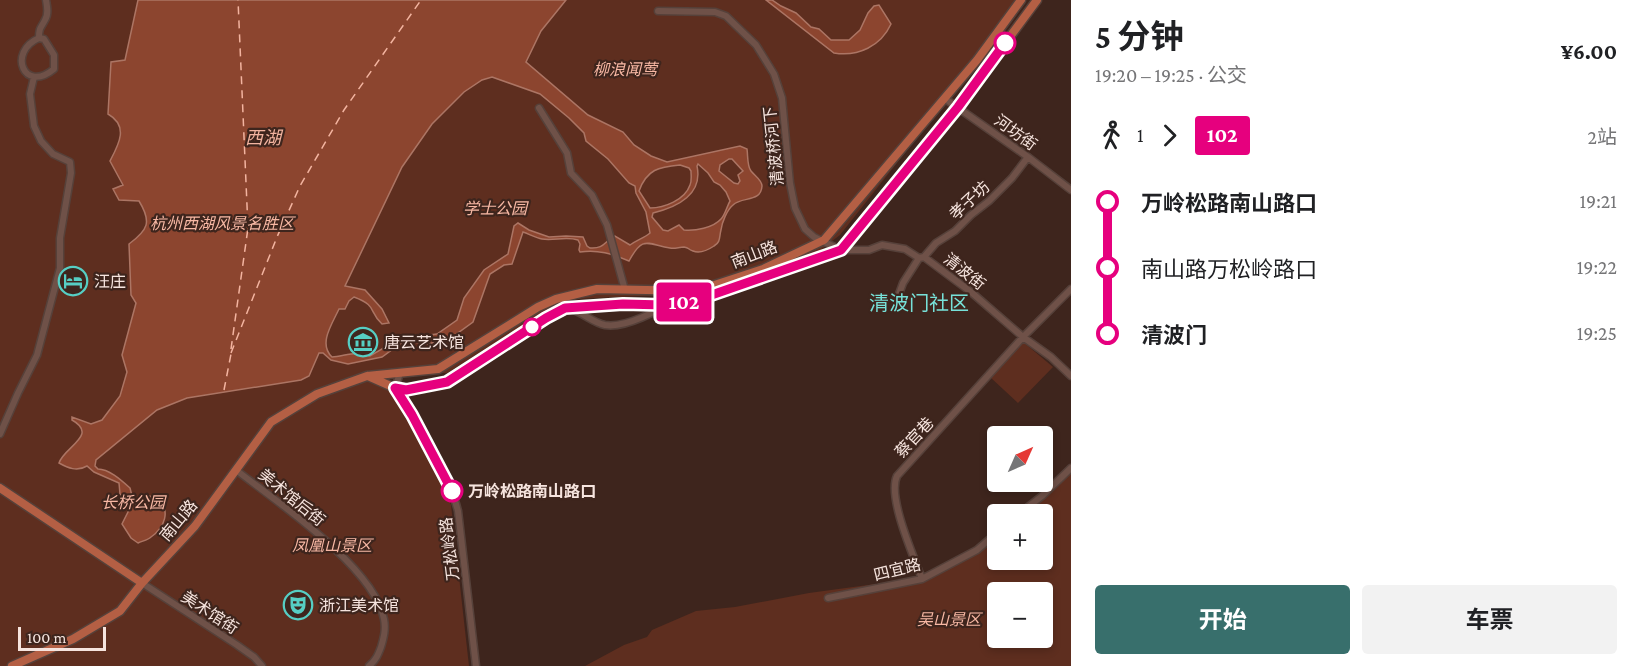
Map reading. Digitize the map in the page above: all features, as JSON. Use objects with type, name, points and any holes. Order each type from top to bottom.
[{"type":"main road","name":"南山路","points":[[12,666],[73,639],[120,611],[142,583],[195,526],[271,422],[317,394],[367,376],[438,369],[538,307],[556,299],[597,289],[696,291],[763,269],[824,240],[977,60],[1021,0]]},
{"type":"main road","points":[[841,250],[958,107],[1037,0]]},
{"type":"main road","name":"南山路","points":[[367,376],[395,388],[406,390],[447,382],[565,308],[623,304],[665,305],[700,299],[841,250]]},
{"type":"main road","points":[[0,488],[142,583]]},
{"type":"street","points":[[39,38],[39,29],[47,14],[46,0]]},
{"type":"street","name":"清波桥河下","points":[[658,11],[715,12],[726,16],[756,45],[774,74],[782,98],[790,183],[795,208],[805,229],[814,237],[824,240]]},
{"type":"street","points":[[39,38],[44,39],[54,55],[54,69],[48,74],[34,77],[26,74],[22,67],[21,57],[25,48],[39,38]]},
{"type":"street","points":[[0,434],[37,355],[60,268],[60,238],[71,173],[70,162],[53,154],[41,141],[34,126],[30,94],[34,77]]},
{"type":"street","name":"河坊街","points":[[944,98],[1071,190]]},
{"type":"street","points":[[539,108],[567,153],[571,173],[592,195],[607,225],[625,290]]},
{"type":"street","name":"孝子坊","points":[[899,294],[903,283],[922,257],[936,243],[955,231],[970,214],[989,201],[1012,178],[1028,157]]},
{"type":"street","points":[[824,240],[841,250]]},
{"type":"street","name":"清波街","points":[[841,250],[869,250],[882,245],[905,249],[922,257],[971,292],[1071,376]]},
{"type":"street","points":[[1023,337],[1071,289]]},
{"type":"street","points":[[565,308],[582,312],[603,325],[618,325],[636,319],[691,291]]},
{"type":"street","name":"蔡官巷","points":[[922,579],[898,510],[894,483],[904,468],[1023,337]]},
{"type":"street","points":[[395,388],[400,373]]},
{"type":"street","name":"万松岭路","points":[[395,388],[412,415],[453,493],[458,511],[476,666]]},
{"type":"street","points":[[1032,504],[1071,468]]},
{"type":"street","name":"美术馆后街","points":[[236,470],[340,554],[359,574],[376,600],[384,618],[385,634],[376,661],[369,666]]},
{"type":"street","name":"四宜路","points":[[828,598],[922,579],[977,550],[987,541]]},
{"type":"street","name":"美术馆街","points":[[142,583],[237,645],[262,666]]},
{"type":"green space","name":"杭州西湖风景名胜区","points":[[0,0],[1026,0],[840,235],[814,255],[705,293],[574,299],[555,305],[447,373],[384,374],[413,420],[437,469],[451,505],[469,666],[0,666]]},
{"type":"green space","points":[[1022,341],[1053,367],[1018,403],[990,377]]},
{"type":"green space","name":"吴山景区","points":[[1071,467],[1071,666],[585,666],[624,645],[647,637],[652,630],[696,611],[735,607],[933,574],[987,540],[987,570],[1053,570],[1053,504],[1030,504],[1043,492],[1053,492],[1053,483]]},
{"type":"water","name":"西湖","points":[[138,0],[566,0],[541,31],[526,62],[588,115],[623,132],[634,145],[651,156],[667,162],[740,146],[747,149],[748,164],[762,184],[761,191],[755,197],[737,202],[731,207],[724,220],[718,243],[701,252],[684,247],[672,248],[646,243],[638,247],[629,261],[605,253],[580,252],[578,240],[542,239],[523,232],[512,264],[504,265],[490,274],[473,322],[455,335],[429,344],[404,341],[382,357],[348,364],[331,360],[323,353],[319,353],[309,376],[301,380],[187,398],[157,410],[96,460],[95,466],[115,476],[130,488],[136,505],[144,496],[151,497],[162,504],[165,514],[160,529],[150,538],[138,543],[131,538],[122,524],[131,506],[120,494],[119,483],[94,472],[87,466],[76,469],[59,463],[81,436],[82,431],[72,417],[91,424],[102,420],[120,396],[127,372],[122,355],[136,303],[131,295],[129,244],[144,230],[147,220],[139,201],[119,200],[113,189],[123,185],[110,161],[120,136],[118,124],[108,114],[111,62],[125,60]],"holes":[[[492,77],[540,94],[569,118],[584,133],[586,141],[608,159],[629,183],[635,186],[636,193],[646,212],[650,233],[630,245],[615,236],[602,246],[590,248],[583,237],[549,237],[529,230],[518,223],[514,226],[508,254],[484,270],[464,298],[457,320],[437,334],[406,335],[370,356],[356,353],[332,357],[326,346],[330,327],[339,309],[345,309],[354,297],[367,303],[382,324],[389,323],[382,309],[365,290],[345,286],[402,167],[432,124],[464,92],[482,80]],[[732,159],[743,171],[738,175],[740,181],[738,184],[719,171],[720,165]],[[698,164],[726,192],[730,201],[724,215],[718,222],[704,228],[684,230],[679,225],[668,231],[663,230],[652,217],[653,213],[687,198],[696,184]],[[680,165],[689,168],[691,182],[679,199],[661,207],[650,208],[639,191],[646,178],[660,168]]]},
{"type":"water","points":[[766,0],[772,0],[796,13],[811,27],[819,29],[831,40],[849,40],[860,30],[874,6],[879,5],[891,24],[887,32],[868,48],[852,53],[834,53]]},
{"type":"ferry route","points":[[231,349],[248,228],[238,0]]},
{"type":"ferry route","points":[[231,353],[300,186],[344,110],[421,0]]},
{"type":"ferry route","points":[[224,390],[231,354]]},
{"type":"bus line","name":"102","points":[[452,491],[412,415],[395,388],[406,390],[447,382],[565,308],[623,304],[665,305],[700,299],[841,250],[958,107],[1005,43]]},
{"type":"place","name":"汪庄","points":[[73,281]]},
{"type":"place","name":"唐云艺术馆","points":[[363,342]]},
{"type":"place","name":"万岭松路南山路口","points":[[452,491]]},
{"type":"place","name":"浙江美术馆","points":[[298,605]]},
{"type":"district","name":"清波门社区","points":[[919,303]]},
{"type":"park label","name":"柳浪闻莺","points":[[625,69]]},
{"type":"park label","name":"学士公园","points":[[495,208]]},
{"type":"park label","name":"长桥公园","points":[[133,502]]},
{"type":"park label","name":"凤凰山景区","points":[[332,545]]}]
